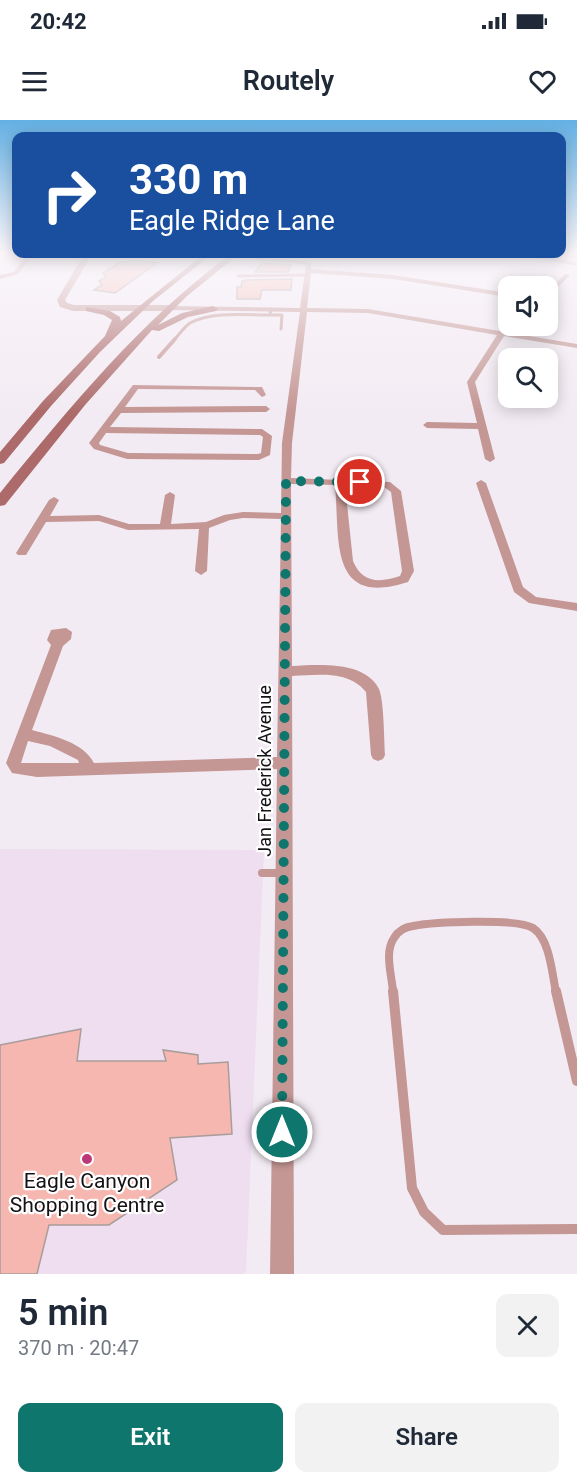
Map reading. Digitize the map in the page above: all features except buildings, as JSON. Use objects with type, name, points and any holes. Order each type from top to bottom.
[{"type":"main road","points":[[0,460],[62,386],[144,306]]},
{"type":"main road","points":[[0,502],[142,335],[172,306]]},
{"type":"main road","points":[[213,306],[224,309]]},
{"type":"main road","points":[[88,309],[107,313],[117,319],[109,338]]},
{"type":"main road","points":[[142,335],[184,315],[213,309]]},
{"type":"street","points":[[66,306],[88,309],[368,311],[498,332]]},
{"type":"street","name":"Jan Frederick Avenue","points":[[282,1274],[282,764],[286,481],[287,443],[304,306]]},
{"type":"street","points":[[490,459],[480,426],[471,382],[500,336]]},
{"type":"street","points":[[519,336],[577,346]]},
{"type":"street","points":[[103,430],[262,432],[268,436],[267,452],[259,457],[123,456],[95,446],[103,430],[142,376]]},
{"type":"street","points":[[136,387],[255,388],[259,389],[262,395]]},
{"type":"street","points":[[119,410],[266,409]]},
{"type":"street","points":[[427,425],[480,426]]},
{"type":"street","points":[[286,481],[340,482],[379,483],[387,484],[396,491],[408,571],[404,579],[394,583],[368,583],[358,581],[350,573],[340,482]]},
{"type":"street","points":[[481,483],[513,578],[521,593],[533,600],[577,607]]},
{"type":"street","points":[[165,528],[170,495]]},
{"type":"street","points":[[22,553],[54,500]]},
{"type":"street","points":[[222,506],[223,518]]},
{"type":"street","points":[[43,519],[99,518],[109,519],[128,527],[165,528],[204,526],[223,518],[243,515],[286,516]]},
{"type":"street","points":[[201,571],[204,526]]},
{"type":"street","points":[[58,644],[13,763],[17,769],[37,771],[282,764]]},
{"type":"street","points":[[284,671],[341,671],[368,684],[373,691],[378,755]]},
{"type":"street","points":[[23,734],[53,741],[83,756],[89,768]]},
{"type":"lane","points":[[159,357],[193,321],[211,317],[271,312],[282,315],[281,328]]},
{"type":"lane","points":[[262,873],[282,873]]},
{"type":"lane","points":[[577,1081],[545,946],[539,934],[531,927],[514,923],[413,926],[399,930],[392,938],[389,949],[412,1188],[421,1211],[429,1221],[443,1230],[577,1229]]},
{"type":"shaded area","points":[[0,849],[264,850],[246,1271],[244,1274],[0,1274]]},
{"type":"place","name":"Eagle Canyon Shopping Centre","points":[[87,1159]]},
{"type":"route","points":[[282,1132],[282,764],[286,481],[360,482]]}]
